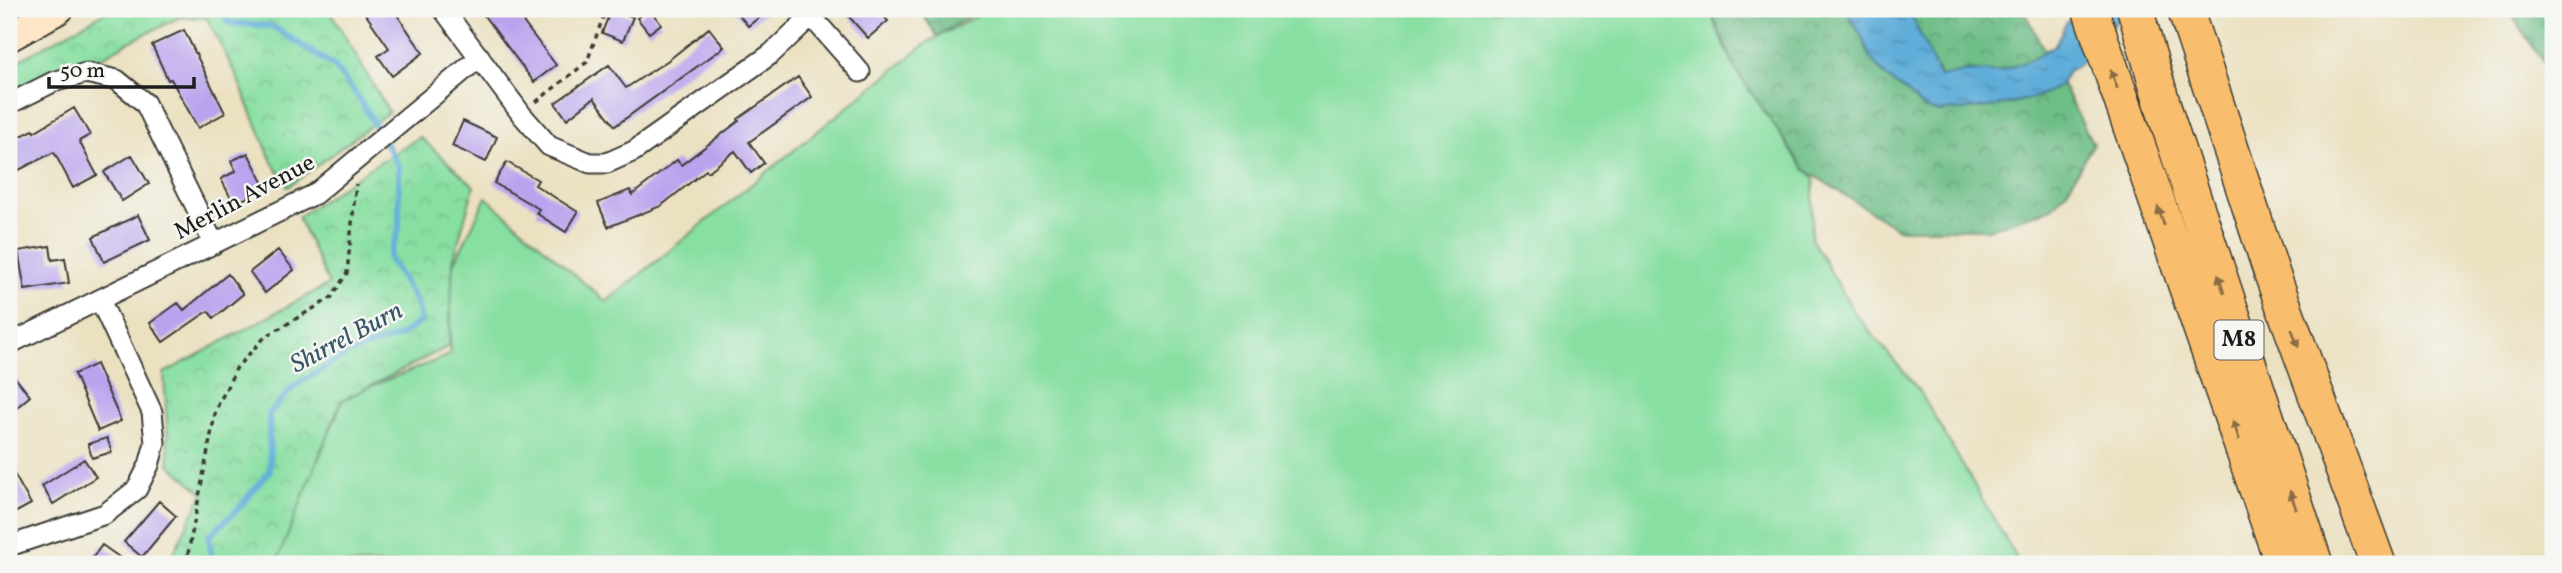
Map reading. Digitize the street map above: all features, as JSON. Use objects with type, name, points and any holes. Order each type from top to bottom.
[{"type":"highway","name":"M8","points":[[2090,9],[2283,564]]},
{"type":"highway","name":"M8","points":[[2135,9],[2166,116],[2315,564]]},
{"type":"highway","name":"M8","points":[[2185,9],[2213,64],[2272,274],[2378,564]]},
{"type":"highway","name":"M8","points":[[2210,9],[2213,64]]},
{"type":"main road","points":[[9,37],[59,9]]},
{"type":"street","points":[[443,9],[522,116],[549,146],[590,163],[607,163],[634,151],[771,54],[808,12],[860,72]]},
{"type":"street","name":"Merlin Avenue","points":[[9,344],[315,194],[480,57]]},
{"type":"street","points":[[9,104],[53,82],[86,72],[117,80],[145,103],[214,244]]},
{"type":"street","points":[[9,546],[105,514],[136,489],[149,465],[155,443],[152,412],[100,300]]},
{"type":"path","points":[[522,116],[587,62],[606,9]]},
{"type":"path","points":[[187,564],[216,409],[237,367],[265,337],[331,298],[347,273],[364,153]]},
{"type":"green space","points":[[111,9],[329,9],[389,112],[288,187],[272,162],[236,75],[207,18],[180,17],[127,43],[9,111],[9,66]]},
{"type":"green space","points":[[919,9],[981,9],[937,36]]},
{"type":"green space","points":[[990,9],[1709,9],[1725,49],[1814,179],[1811,238],[1856,315],[1919,390],[2020,564],[275,564],[344,397],[450,355],[452,268],[486,197],[606,302],[928,42]]},
{"type":"green space","points":[[1710,9],[2017,9],[2026,15],[2093,144],[2068,189],[2052,208],[1988,229],[1898,229],[1804,169],[1735,69]]},
{"type":"green space","points":[[2508,9],[2553,9],[2553,78]]},
{"type":"green space","points":[[420,137],[474,186],[453,261],[449,346],[341,401],[276,564],[168,564],[203,493],[169,464],[164,373],[329,284],[298,217]]},
{"type":"water","points":[[1845,9],[1905,9],[1913,19],[1940,77],[1967,71],[1998,72],[2032,59],[2055,45],[2066,23],[2087,9],[2126,9],[2083,62],[2068,71],[2061,85],[2040,96],[1999,106],[1939,112],[1923,108],[1887,78],[1871,59],[1861,35]]},
{"type":"building","points":[[362,9],[393,9],[423,53],[392,76],[378,56],[389,48]]},
{"type":"building","points":[[479,9],[513,9],[556,65],[534,82]]},
{"type":"building","points":[[611,9],[633,17],[623,41],[602,33]]},
{"type":"building","points":[[649,9],[661,24],[649,33],[637,18]]},
{"type":"building","points":[[734,9],[770,9],[748,26]]},
{"type":"building","points":[[842,9],[877,9],[888,21],[868,38]]},
{"type":"building","points":[[709,28],[724,47],[615,126],[594,98],[567,119],[555,103],[609,65],[626,88],[670,59]]},
{"type":"building","points":[[184,30],[225,113],[198,128],[171,79],[168,80],[152,45]]},
{"type":"building","points":[[798,77],[812,97],[749,142],[764,163],[751,173],[735,151],[661,206],[608,227],[598,203],[630,190],[632,195],[677,160],[681,165],[739,121],[738,119]]},
{"type":"building","points":[[74,108],[90,135],[79,141],[97,175],[73,188],[54,152],[9,175],[9,142],[33,130],[34,132]]},
{"type":"building","points":[[463,121],[497,137],[486,162],[452,146]]},
{"type":"building","points":[[248,153],[266,188],[234,204],[221,179],[236,171],[231,161]]},
{"type":"building","points":[[132,155],[149,184],[122,201],[104,172]]},
{"type":"building","points":[[507,162],[538,180],[535,185],[578,212],[566,232],[536,213],[539,209],[494,183]]},
{"type":"building","points":[[138,215],[150,240],[104,262],[93,237]]},
{"type":"building","points":[[50,246],[52,260],[65,258],[69,283],[25,290],[18,251]]},
{"type":"building","points":[[278,250],[294,270],[265,293],[250,272]]},
{"type":"building","points":[[228,274],[243,294],[214,318],[208,311],[163,342],[150,323],[178,303],[184,310]]},
{"type":"building","points":[[96,364],[121,421],[98,431],[74,374]]},
{"type":"building","points":[[9,370],[30,396],[9,414]]},
{"type":"building","points":[[107,438],[112,452],[92,458],[88,444]]},
{"type":"building","points":[[84,459],[96,477],[53,504],[42,486]]},
{"type":"building","points":[[9,465],[31,504],[9,516]]},
{"type":"building","points":[[159,501],[176,516],[142,557],[124,542]]},
{"type":"building","points":[[102,545],[129,564],[88,564]]},
{"type":"waterway","name":"Shirrel Burn","points":[[212,564],[209,536],[240,507],[270,470],[269,414],[293,387],[350,352],[400,336],[421,321],[417,303],[389,258],[399,228],[399,166],[359,98],[334,66],[272,26],[229,23],[221,9]]}]
